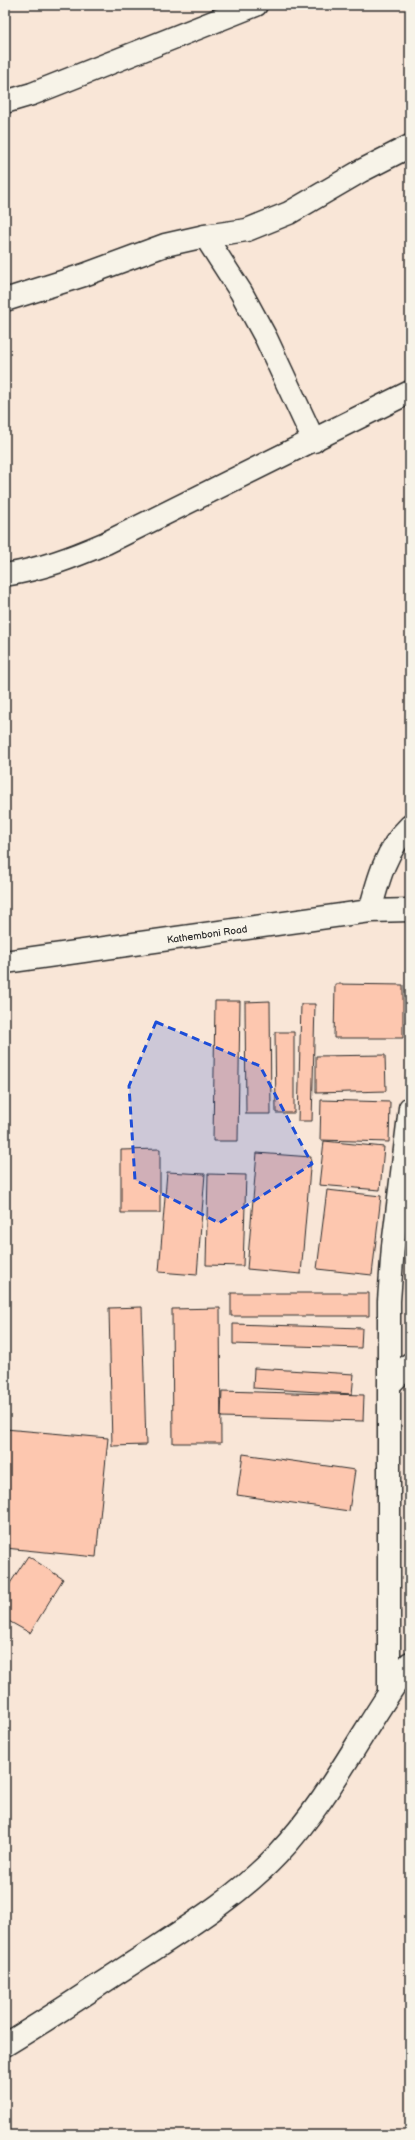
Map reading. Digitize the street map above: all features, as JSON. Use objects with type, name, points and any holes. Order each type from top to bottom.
[{"type":"street","points":[[5,102],[39,91],[256,5]]},
{"type":"street","points":[[5,300],[84,275],[165,245],[205,236],[247,230],[289,213],[361,171],[410,146]]},
{"type":"street","points":[[205,236],[248,305],[314,441]]},
{"type":"street","points":[[5,575],[35,570],[66,560],[99,546],[314,441],[410,392]]},
{"type":"street","points":[[370,911],[381,871],[387,858],[403,832],[410,826]]},
{"type":"street","name":"Kathemboni Road","points":[[5,962],[370,911],[410,910]]},
{"type":"street","points":[[389,1692],[389,1301],[393,1246],[410,1108]]},
{"type":"street","points":[[390,1384],[410,1364]]},
{"type":"street","points":[[5,2045],[183,1930],[250,1881],[304,1824],[332,1783],[389,1692],[410,1663]]},
{"type":"highlighted area","points":[[156,1022],[260,1066],[312,1164],[219,1223],[135,1180],[129,1086]]},
{"type":"building","points":[[335,984],[403,985],[403,1038],[334,1038]]},
{"type":"building","points":[[215,1001],[240,1001],[238,1141],[213,1141]]},
{"type":"building","points":[[270,1001],[271,1114],[246,1114],[245,1002]]},
{"type":"building","points":[[301,1004],[315,1004],[312,1121],[298,1121]]},
{"type":"building","points":[[275,1032],[294,1032],[294,1113],[276,1113]]},
{"type":"building","points":[[385,1055],[386,1091],[316,1093],[316,1056]]},
{"type":"building","points":[[321,1100],[390,1102],[389,1142],[320,1140]]},
{"type":"building","points":[[324,1141],[384,1147],[380,1190],[319,1185]]},
{"type":"building","points":[[160,1149],[160,1213],[121,1213],[121,1150]]},
{"type":"building","points":[[257,1153],[311,1157],[301,1274],[247,1269]]},
{"type":"building","points":[[167,1172],[205,1174],[197,1275],[159,1272]]},
{"type":"building","points":[[208,1174],[246,1175],[243,1266],[206,1265]]},
{"type":"building","points":[[327,1190],[381,1196],[372,1275],[317,1269]]},
{"type":"building","points":[[231,1293],[369,1293],[369,1316],[231,1316]]},
{"type":"building","points":[[142,1307],[146,1445],[112,1446],[109,1308]]},
{"type":"building","points":[[220,1308],[221,1443],[173,1443],[172,1309]]},
{"type":"building","points":[[233,1324],[362,1328],[361,1348],[233,1344]]},
{"type":"building","points":[[254,1368],[354,1374],[352,1394],[253,1388]]},
{"type":"building","points":[[222,1391],[364,1395],[363,1421],[221,1417]]},
{"type":"building","points":[[5,1429],[108,1438],[96,1557],[5,1548]]},
{"type":"building","points":[[243,1454],[355,1470],[349,1511],[237,1495]]},
{"type":"building","points":[[28,1556],[63,1579],[30,1633],[5,1619],[5,1591]]}]
